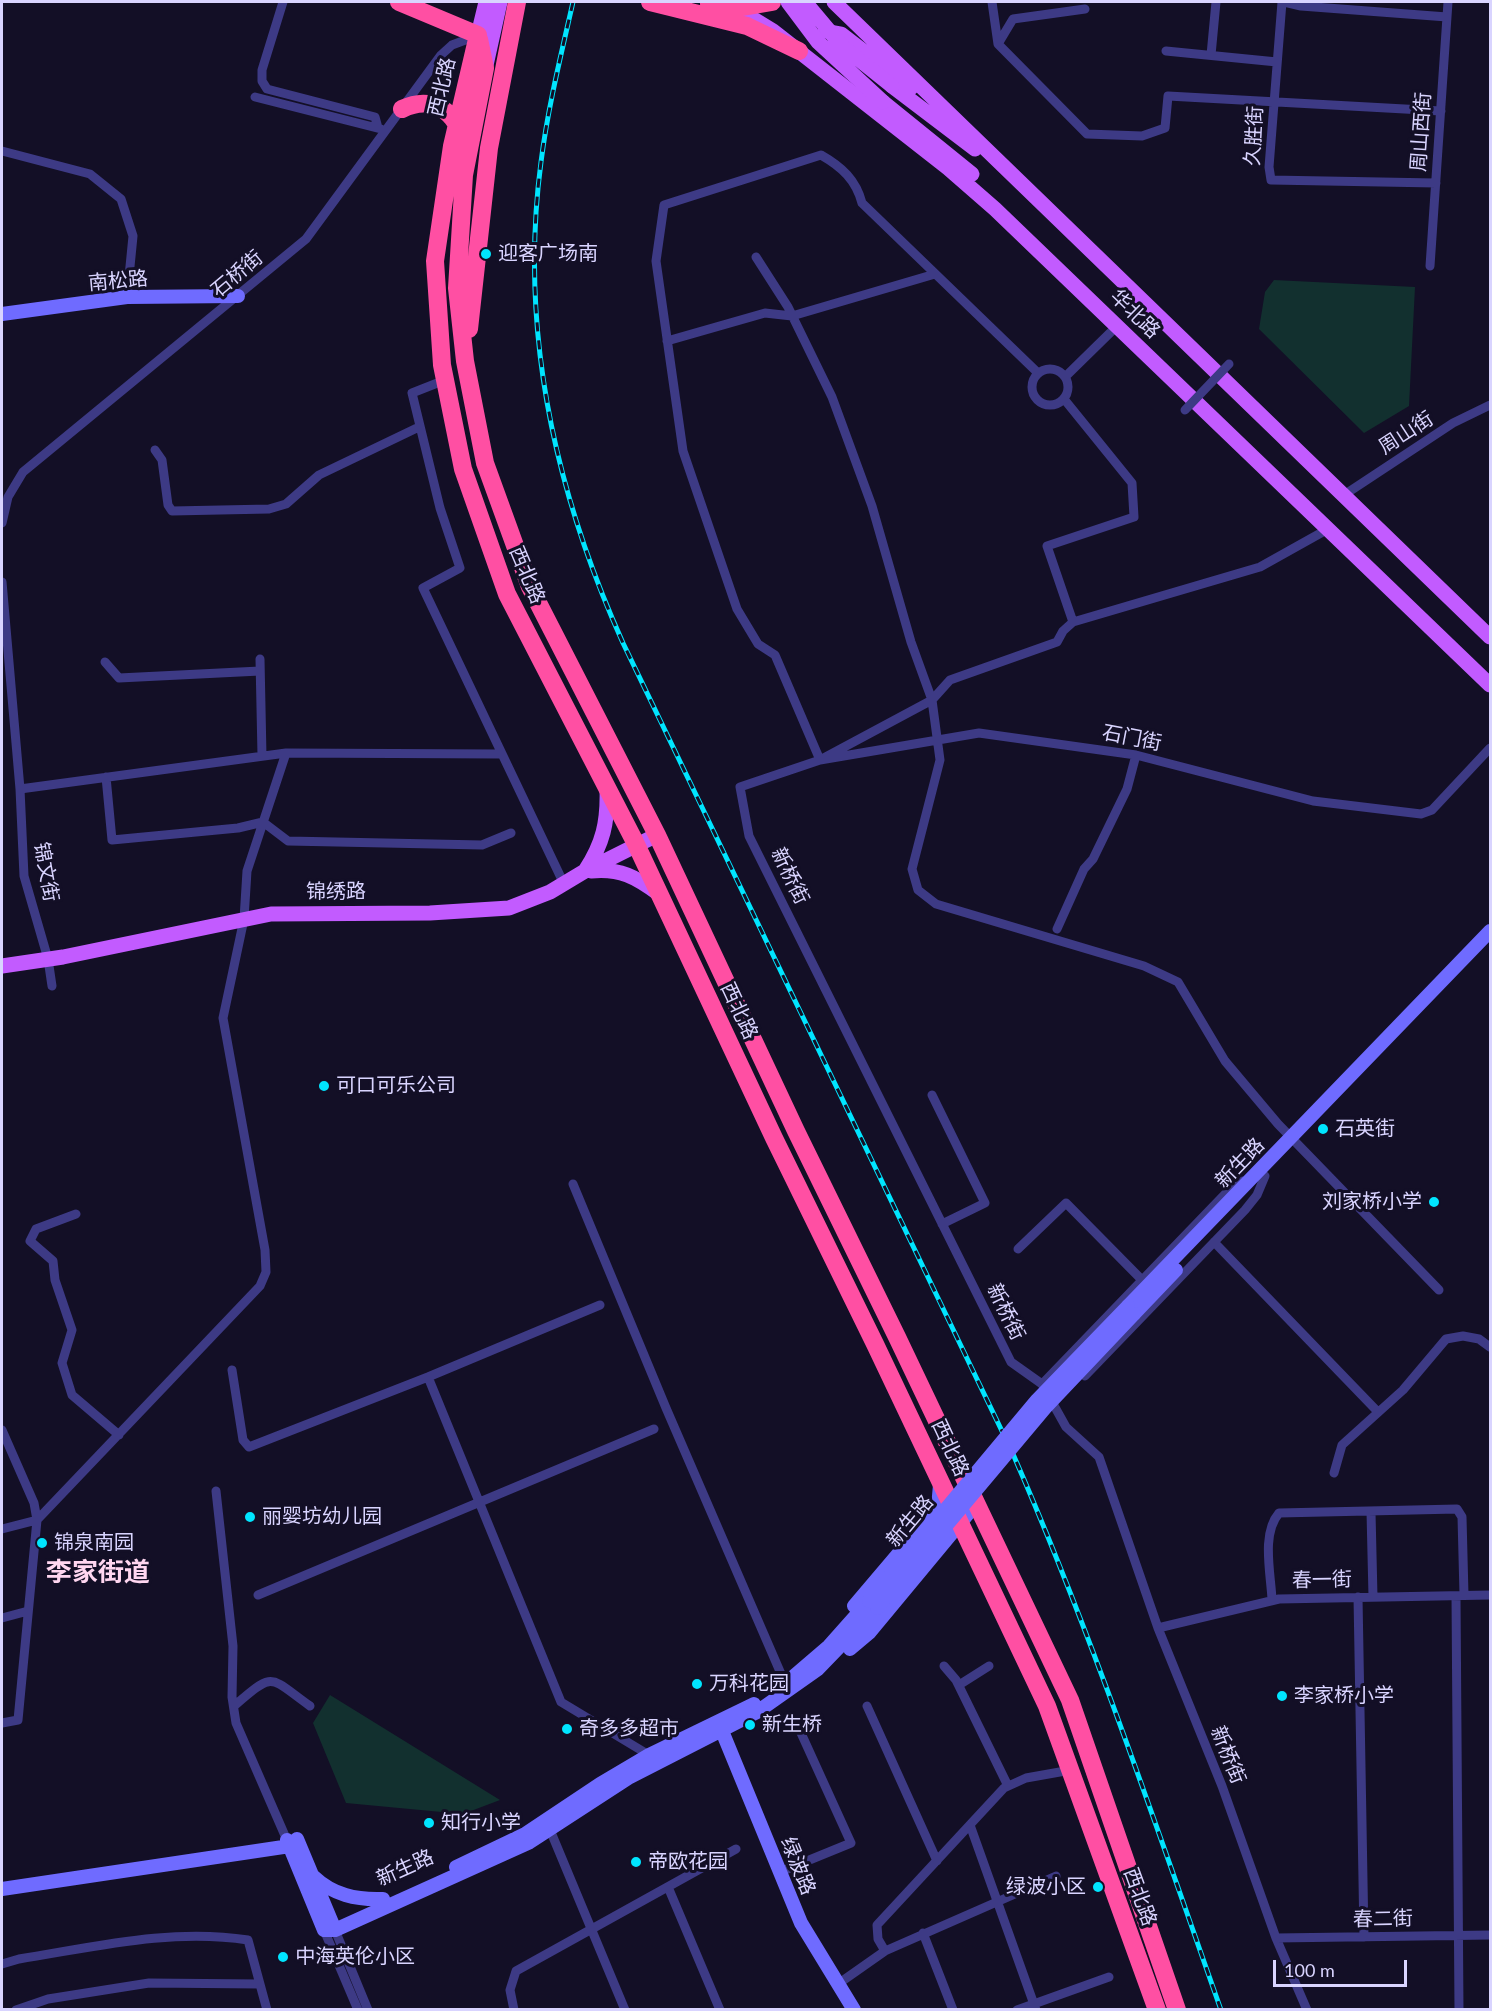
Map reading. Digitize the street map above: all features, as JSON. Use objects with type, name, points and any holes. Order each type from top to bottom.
[{"type":"highway","points":[[399,2],[478,36]]},
{"type":"highway","points":[[428,2],[462,18],[478,36],[484,55],[485,68]]},
{"type":"highway","points":[[465,361],[489,148],[517,2]]},
{"type":"highway","points":[[650,2],[747,26],[799,51]]},
{"type":"highway","points":[[699,2],[724,8],[749,8],[772,2]]},
{"type":"highway","name":"西北路","points":[[478,36],[456,123],[435,261],[445,380],[463,469],[507,594],[637,845],[774,1138],[939,1478],[958,1508],[994,1540],[1070,1700],[1177,2010]]},
{"type":"highway","name":"西北路","points":[[485,68],[464,175],[457,288],[465,361],[485,463],[530,587],[657,835],[796,1131],[958,1508],[975,1554],[1047,1706],[1157,2010]]},
{"type":"highway","points":[[402,109],[413,104],[439,106],[449,113],[456,123]]},
{"type":"main road","name":"西北路","points":[[478,36],[486,2]]},
{"type":"main road","name":"西北路","points":[[485,68],[500,2]]},
{"type":"main road","points":[[788,2],[818,42],[883,102],[962,166],[1068,265],[1105,302],[1145,353]]},
{"type":"main road","points":[[805,2],[842,46],[968,144],[1112,281],[1153,310]]},
{"type":"main road","name":"华北路","points":[[834,2],[845,8],[1491,637]]},
{"type":"main road","name":"华北路","points":[[724,8],[755,20],[799,51],[948,168],[995,208],[1491,685]]},
{"type":"main road","points":[[816,65],[808,52],[812,39],[825,31],[841,34],[969,131]]},
{"type":"main road","name":"南松路","points":[[2,314],[127,297],[238,296]]},
{"type":"main road","points":[[585,871],[598,851],[605,832],[608,816],[606,786]]},
{"type":"main road","name":"锦绣路","points":[[2,966],[48,959],[244,919],[306,912],[490,911],[528,903],[657,835]]},
{"type":"main road","points":[[585,871],[608,869],[624,872],[659,894]]},
{"type":"main road","name":"新生路","points":[[1294,1141],[1491,931]]},
{"type":"main road","name":"新生路","points":[[330,1927],[383,1899],[548,1825],[630,1777],[722,1731],[778,1699],[818,1669],[873,1605],[1037,1400],[1131,1310],[1294,1141],[1491,944]]},
{"type":"main road","points":[[818,1669],[840,1657],[869,1633],[934,1553],[958,1508]]},
{"type":"main road","points":[[785,1683],[958,1508]]},
{"type":"main road","points":[[934,1553],[951,1544],[959,1544],[968,1546],[975,1554]]},
{"type":"main road","name":"新生路","points":[[330,1927],[500,1858],[649,1755],[753,1704],[785,1683],[873,1605]]},
{"type":"main road","name":"绿波路","points":[[722,1731],[801,1923],[854,2010]]},
{"type":"main road","points":[[291,1841],[312,1874],[330,1927]]},
{"type":"main road","points":[[2,1880],[291,1841]]},
{"type":"main road","points":[[2,1889],[291,1841]]},
{"type":"main road","points":[[291,1841],[330,1927]]},
{"type":"main road","points":[[312,1874],[332,1890],[347,1896],[383,1899]]},
{"type":"street","points":[[283,2],[262,69],[262,81],[267,88],[375,117],[382,129]]},
{"type":"street","points":[[992,2],[998,44],[1087,134],[1142,136],[1165,129],[1168,96],[1441,111]]},
{"type":"street","points":[[1211,55],[1216,2]]},
{"type":"street","points":[[1283,2],[1301,6],[1447,17]]},
{"type":"street","name":"久胜街","points":[[1283,2],[1274,101],[1271,180],[1436,183]]},
{"type":"street","name":"周山西街","points":[[1430,266],[1448,2]]},
{"type":"street","points":[[998,44],[1013,19],[1085,9]]},
{"type":"street","name":"石桥街","points":[[2,523],[8,497],[23,472],[306,238],[382,129],[402,109],[441,55],[452,45],[478,36]]},
{"type":"street","points":[[1166,51],[1277,62]]},
{"type":"street","points":[[255,98],[382,129]]},
{"type":"street","points":[[2,151],[90,174],[121,199],[133,236],[127,297]]},
{"type":"street","points":[[1038,373],[862,203],[858,186],[838,165],[821,155],[664,205],[656,261],[683,451],[737,609],[758,644],[775,655],[820,760],[932,700],[950,680],[1058,642],[1063,631],[1073,622],[1260,567],[1328,529]]},
{"type":"street","points":[[756,256],[792,316],[832,397],[872,506],[911,642],[932,700],[940,760],[913,859],[913,880],[918,890],[936,904],[1169,975],[1186,991],[1225,1061],[1294,1141],[1439,1290]]},
{"type":"street","points":[[667,342],[765,313],[792,316],[935,274]]},
{"type":"street","points":[[1065,377],[1117,326]]},
{"type":"street","points":[[1185,410],[1229,364]]},
{"type":"street","points":[[1049,369],[1065,377],[1068,388],[1064,399],[1048,406],[1037,400],[1032,383],[1038,373],[1049,369]]},
{"type":"street","points":[[445,380],[412,393],[440,508],[460,568],[423,588],[500,754],[564,884]]},
{"type":"street","points":[[1064,399],[1132,483],[1134,518],[1047,546],[1073,622]]},
{"type":"street","name":"周山街","points":[[1344,495],[1453,423],[1491,405]]},
{"type":"street","points":[[155,450],[162,460],[168,505],[172,511],[269,509],[286,504],[319,475],[419,427]]},
{"type":"street","name":"锦文街","points":[[2,582],[20,789],[24,876],[48,959],[52,986]]},
{"type":"street","points":[[260,659],[262,756]]},
{"type":"street","points":[[105,662],[120,678],[260,671]]},
{"type":"street","name":"石门街","points":[[740,787],[820,760],[979,733],[1136,754],[1313,801],[1409,815],[1432,810],[1491,748]]},
{"type":"street","points":[[20,789],[286,753],[500,754]]},
{"type":"street","points":[[2,1529],[37,1520],[260,1286],[266,1272],[265,1250],[223,1018],[244,919],[246,871],[286,753]]},
{"type":"street","points":[[1057,929],[1084,869],[1093,859],[1127,789],[1136,754]]},
{"type":"street","points":[[106,777],[112,840],[238,828],[263,822]]},
{"type":"street","name":"新桥街","points":[[740,787],[749,836],[1011,1362],[1042,1384],[1066,1426],[1099,1457],[1158,1628],[1222,1786],[1276,1938],[1307,2010]]},
{"type":"street","points":[[263,822],[288,841],[482,845],[511,833]]},
{"type":"street","points":[[932,1095],[985,1203],[942,1224]]},
{"type":"street","points":[[1054,1407],[1245,1210],[1257,1195],[1263,1173]]},
{"type":"street","points":[[1042,1384],[1225,1194],[1263,1173]]},
{"type":"street","points":[[573,1184],[666,1408],[785,1683]]},
{"type":"street","points":[[1018,1250],[1066,1203],[1142,1280]]},
{"type":"street","points":[[76,1214],[36,1229],[30,1241],[53,1261],[55,1280],[72,1330],[62,1363],[72,1395],[119,1435]]},
{"type":"street","points":[[1214,1242],[1378,1412]]},
{"type":"street","points":[[232,1370],[243,1440],[249,1447],[428,1377],[600,1305]]},
{"type":"street","points":[[1334,1473],[1342,1445],[1403,1390],[1446,1339],[1463,1336],[1479,1339],[1491,1347]]},
{"type":"street","points":[[428,1377],[561,1702],[649,1755]]},
{"type":"street","points":[[958,1508],[993,1444],[1026,1409]]},
{"type":"street","points":[[258,1595],[654,1429]]},
{"type":"street","points":[[2,1430],[34,1503],[37,1520],[18,1720],[2,1723]]},
{"type":"street","points":[[216,1491],[233,1646],[236,1723],[291,1841]]},
{"type":"street","points":[[1272,1600],[1269,1533],[1273,1521],[1280,1513],[1457,1509],[1461,1517],[1459,2010]]},
{"type":"street","points":[[1371,1512],[1373,1597]]},
{"type":"street","name":"春一街","points":[[1158,1628],[1272,1600],[1491,1595]]},
{"type":"street","points":[[1358,1597],[1364,1937]]},
{"type":"street","points":[[2,1618],[28,1611]]},
{"type":"street","points":[[944,1666],[958,1685],[1008,1786]]},
{"type":"street","points":[[958,1685],[989,1666]]},
{"type":"street","points":[[234,1706],[266,1680],[274,1680],[310,1706]]},
{"type":"street","points":[[867,1706],[937,1861]]},
{"type":"street","points":[[780,1872],[851,1843],[796,1722]]},
{"type":"street","points":[[885,1951],[878,1939],[877,1925],[1008,1786],[1026,1778],[1071,1770]]},
{"type":"street","points":[[548,1825],[625,2010]]},
{"type":"street","points":[[970,1825],[1034,2007]]},
{"type":"street","points":[[514,2010],[510,1990],[516,1971],[736,1849]]},
{"type":"street","points":[[838,1984],[885,1951],[1056,1876]]},
{"type":"street","points":[[668,1887],[720,2010]]},
{"type":"street","points":[[330,1927],[358,2010]]},
{"type":"street","points":[[330,1927],[368,2010]]},
{"type":"street","points":[[923,1934],[953,2010]]},
{"type":"street","points":[[2,1964],[19,1959],[177,1935],[216,1935],[248,1940],[267,2010]]},
{"type":"street","name":"春二街","points":[[1276,1938],[1491,1935]]},
{"type":"street","points":[[1017,2010],[1034,2007],[1109,1977]]},
{"type":"street","points":[[16,2010],[48,1999],[149,1983],[260,1984]]},
{"type":"green space","points":[[1274,280],[1415,287],[1409,406],[1364,433],[1259,329],[1265,292]]},
{"type":"green space","points":[[330,1695],[500,1800],[463,1814],[346,1803],[313,1723]]},
{"type":"railway","points":[[573,2],[551,101],[541,162],[535,224],[535,286],[539,347],[548,408],[561,468],[578,527],[623,643],[1013,1454],[1096,1660],[1221,2010]]},
{"type":"place","name":"迎客广场南","points":[[486,254]]},
{"type":"place","name":"可口可乐公司","points":[[324,1086]]},
{"type":"place","name":"石英街","points":[[1323,1129]]},
{"type":"place","name":"刘家桥小学","points":[[1434,1202]]},
{"type":"place","name":"丽婴坊幼儿园","points":[[250,1517]]},
{"type":"place","name":"锦泉南园","points":[[42,1543]]},
{"type":"place","name":"万科花园","points":[[697,1684]]},
{"type":"place","name":"李家桥小学","points":[[1282,1696]]},
{"type":"place","name":"新生桥","points":[[750,1725]]},
{"type":"place","name":"奇多多超市","points":[[567,1729]]},
{"type":"place","name":"知行小学","points":[[429,1823]]},
{"type":"place","name":"帝欧花园","points":[[636,1862]]},
{"type":"place","name":"绿波小区","points":[[1098,1887]]},
{"type":"place","name":"中海英伦小区","points":[[283,1957]]},
{"type":"district","name":"李家街道","points":[[98,1573]]}]
